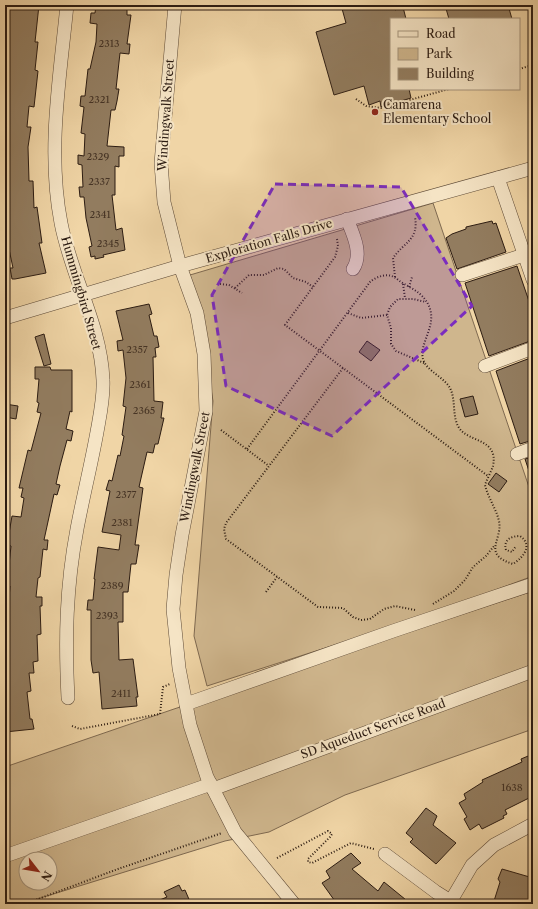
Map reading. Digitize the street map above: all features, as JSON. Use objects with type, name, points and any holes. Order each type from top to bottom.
[{"type":"street","name":"Hummingbird Street","points":[[67,5],[54,150],[55,181],[61,225],[84,294],[104,380],[102,408],[95,448],[76,531],[68,580],[65,643],[68,698]]},
{"type":"street","name":"Windingwalk Street","points":[[175,5],[161,163],[164,202],[180,266],[197,313],[204,354],[206,411],[182,535],[173,609],[179,668],[190,725],[212,787],[235,832],[294,904]]},
{"type":"street","name":"Exploration Falls Drive","points":[[5,318],[180,266],[533,168]]},
{"type":"street","points":[[498,178],[529,254],[533,280]]},
{"type":"street","points":[[347,219],[356,241],[358,256],[356,265],[353,269]]},
{"type":"street","points":[[462,275],[529,254]]},
{"type":"street","points":[[485,366],[533,348]]},
{"type":"street","points":[[518,454],[533,448]]},
{"type":"street","points":[[186,704],[393,631],[533,584]]},
{"type":"street","name":"SD Aqueduct Service Road","points":[[5,856],[212,787],[533,671]]},
{"type":"street","points":[[385,854],[451,903],[472,865],[494,845],[533,824]]},
{"type":"path","points":[[520,69],[533,65]]},
{"type":"path","points":[[356,99],[366,106],[380,108],[444,90]]},
{"type":"path","points":[[395,277],[393,258],[415,234],[417,227],[415,217]]},
{"type":"path","points":[[337,239],[338,246],[335,257],[285,325],[488,476]]},
{"type":"path","points":[[235,288],[249,275],[264,275],[278,268],[284,269],[293,278],[306,282],[313,288]]},
{"type":"path","points":[[247,449],[370,282],[382,275],[395,277],[403,284],[420,294],[430,309],[432,320],[423,347],[422,356],[425,364]]},
{"type":"path","points":[[409,287],[412,277]]},
{"type":"path","points":[[220,284],[235,288],[242,293]]},
{"type":"path","points":[[403,284],[405,298]]},
{"type":"path","points":[[426,302],[405,298],[398,300],[390,307],[387,315],[391,328],[391,344],[396,351],[425,364],[450,388],[454,416],[462,432],[480,440],[488,446],[493,456],[493,466],[485,485],[487,494],[496,512],[499,523],[494,546],[486,556],[473,567],[454,591],[432,604]]},
{"type":"path","points":[[348,313],[361,318],[387,315]]},
{"type":"path","points":[[343,368],[226,523],[224,529],[226,539],[318,607],[343,608],[353,617],[361,620],[370,619],[384,609],[395,606],[416,611],[421,609]]},
{"type":"path","points":[[221,430],[269,466]]},
{"type":"path","points":[[494,546],[497,555],[504,561],[513,564],[525,554],[527,546],[525,540],[520,536],[512,536],[507,540],[505,546],[506,550],[512,552],[516,546]]},
{"type":"path","points":[[266,592],[277,577]]},
{"type":"path","points":[[72,726],[80,729],[160,714],[163,687],[170,684]]},
{"type":"path","points":[[277,858],[328,831],[332,834],[308,859],[308,862],[312,863],[351,842],[368,846],[385,854]]},
{"type":"path","points":[[25,904],[118,869],[224,832]]},
{"type":"highlighted area","points":[[275,184],[401,187],[472,306],[332,436],[226,386],[212,295]]},
{"type":"green space","points":[[433,203],[533,499],[533,576],[431,614],[207,686],[194,636],[213,401],[195,293],[190,275]]},
{"type":"green space","points":[[533,591],[533,729],[345,795],[269,832],[225,841],[21,904],[5,904],[5,767],[174,709]]},
{"type":"building","points":[[8,5],[39,5],[35,42],[38,42],[35,70],[38,71],[34,107],[29,106],[27,127],[31,127],[28,147],[29,181],[33,181],[34,208],[37,207],[42,243],[39,243],[46,273],[15,279],[12,279],[10,268],[13,268],[9,249],[5,249],[5,56],[9,21],[5,20],[5,8],[7,9]]},
{"type":"building","points":[[96,5],[127,6],[127,15],[131,15],[127,44],[130,44],[129,54],[120,53],[116,89],[119,89],[115,110],[111,110],[107,146],[124,147],[124,156],[119,156],[119,167],[115,166],[115,195],[112,195],[116,230],[122,228],[125,250],[103,255],[104,257],[95,259],[95,256],[91,257],[89,247],[92,246],[86,218],[84,197],[80,197],[79,187],[83,187],[82,165],[78,164],[78,155],[84,156],[85,134],[81,133],[84,107],[80,106],[81,96],[85,96],[88,69],[90,69],[96,42],[97,24],[90,23],[91,13],[95,13]]},
{"type":"building","points":[[341,5],[395,5],[395,10],[403,7],[406,18],[390,18],[390,90],[409,90],[411,98],[381,107],[380,101],[369,105],[364,86],[334,95],[316,32],[346,23]]},
{"type":"building","points":[[445,5],[508,5],[512,18],[449,18]]},
{"type":"building","points":[[492,221],[493,224],[496,223],[506,252],[457,269],[446,238],[466,229],[466,227]]},
{"type":"building","points":[[517,266],[533,313],[533,340],[489,356],[465,283]]},
{"type":"building","points":[[149,304],[152,314],[149,315],[154,336],[157,336],[159,347],[155,348],[156,357],[153,357],[154,401],[163,402],[161,418],[164,418],[158,444],[155,444],[153,453],[147,452],[139,487],[143,488],[135,545],[139,545],[136,564],[131,564],[128,592],[123,592],[123,622],[118,622],[119,660],[133,659],[138,697],[136,697],[137,706],[102,709],[99,672],[93,673],[91,660],[91,610],[87,610],[88,600],[93,600],[98,547],[119,550],[121,535],[102,532],[110,491],[106,490],[109,480],[112,481],[118,455],[120,456],[124,436],[122,435],[126,407],[123,406],[126,378],[123,350],[118,351],[117,341],[123,340],[116,311]]},
{"type":"building","points":[[44,334],[51,364],[44,366],[35,337]]},
{"type":"building","points":[[367,341],[380,350],[371,361],[359,352]]},
{"type":"building","points":[[533,357],[533,440],[520,444],[496,371]]},
{"type":"building","points":[[35,367],[50,367],[51,370],[72,370],[72,412],[70,411],[66,429],[73,431],[71,441],[67,440],[60,466],[56,484],[60,485],[57,495],[54,494],[44,540],[48,540],[47,550],[43,549],[40,577],[38,578],[36,597],[42,597],[42,606],[40,606],[41,634],[37,635],[38,661],[33,662],[34,673],[29,673],[31,691],[27,692],[30,719],[32,719],[34,729],[5,732],[5,685],[7,685],[5,625],[7,625],[10,586],[6,585],[5,566],[9,565],[11,546],[7,545],[12,516],[21,517],[24,498],[21,497],[23,488],[19,488],[28,450],[31,451],[41,413],[37,412],[39,403],[37,402],[39,379],[35,379]]},
{"type":"building","points":[[473,396],[478,414],[465,417],[460,399]]},
{"type":"building","points":[[5,404],[18,406],[16,419],[5,417]]},
{"type":"building","points":[[533,457],[533,477],[531,477],[525,459]]},
{"type":"building","points":[[496,473],[507,481],[499,492],[488,484]]},
{"type":"building","points":[[533,754],[533,796],[505,810],[507,814],[503,816],[504,818],[482,829],[479,824],[470,830],[464,819],[467,817],[459,803],[466,799],[464,794],[483,782],[482,780],[522,762],[521,759]]},
{"type":"building","points":[[426,808],[437,816],[433,825],[456,843],[436,864],[410,842],[413,839],[406,833]]},
{"type":"building","points":[[351,853],[361,863],[352,869],[378,891],[384,882],[411,904],[337,904],[322,883],[330,878],[326,871]]},
{"type":"building","points":[[502,869],[533,878],[533,904],[502,904],[494,901],[500,882],[498,879]]},
{"type":"building","points":[[179,885],[182,891],[185,890],[191,904],[150,904],[167,897],[164,892]]},
{"type":"place","name":"Camarena Elementary School","points":[[375,112]]}]
